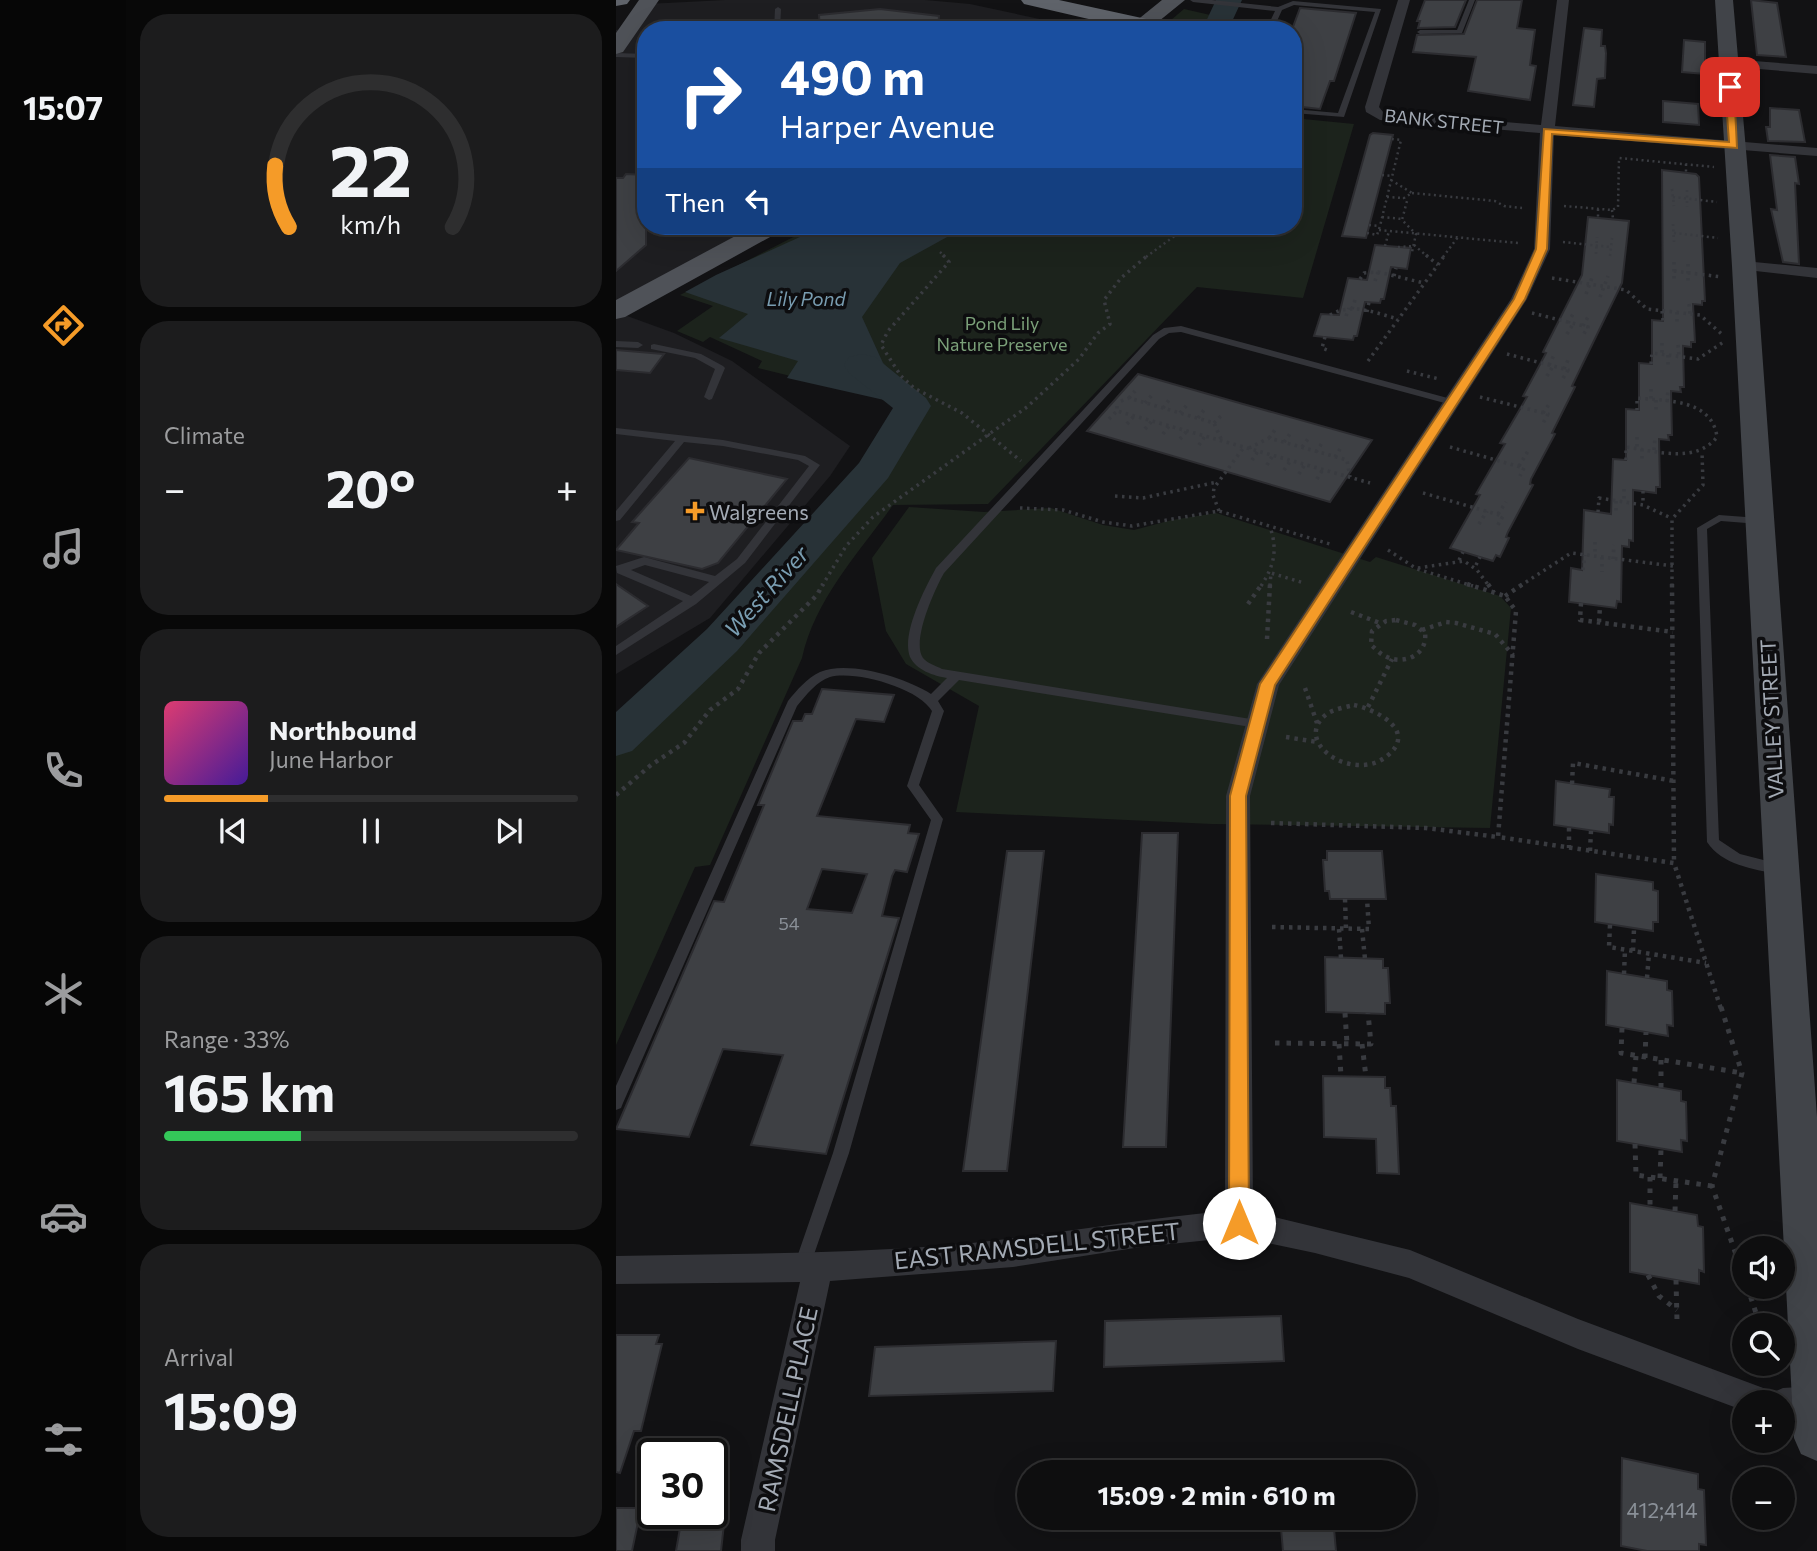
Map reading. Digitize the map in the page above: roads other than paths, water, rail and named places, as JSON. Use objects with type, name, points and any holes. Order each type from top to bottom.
[{"type":"highway","points":[[1031,0],[1115,21]]},
{"type":"main road","points":[[619,42],[649,0]]},
{"type":"main road","points":[[1147,21],[1175,0]]},
{"type":"main road","points":[[616,311],[755,235]]},
{"type":"street","name":"BANK STREET","points":[[1404,0],[1372,107],[1373,112],[1389,118],[1547,131]]},
{"type":"street","points":[[1239,1223],[1238,796],[1257,724],[1268,684],[1519,299],[1542,249],[1547,131],[1563,0]]},
{"type":"street","name":"VALLEY STREET","points":[[1724,0],[1728,63],[1727,157],[1759,521],[1781,870],[1805,1414]]},
{"type":"street","points":[[1728,63],[1817,70]]},
{"type":"street","points":[[1547,131],[1727,157],[1817,152]]},
{"type":"street","points":[[1735,271],[1817,273]]},
{"type":"street","name":"EAST RAMSDELL STREET","points":[[616,1270],[810,1266],[1013,1253],[1141,1233],[1239,1223],[1315,1239],[1410,1264],[1578,1334],[1732,1391]]},
{"type":"street","name":"RAMSDELL PLACE","points":[[758,1551],[810,1266]]},
{"type":"lane","points":[[1194,0],[1279,9],[1293,3],[1379,10],[1341,116],[1302,112]]},
{"type":"lane","points":[[1420,32],[1460,32],[1472,0]]},
{"type":"lane","points":[[777,21],[778,9]]},
{"type":"lane","points":[[1273,21],[1279,9]]},
{"type":"lane","points":[[619,42],[637,51]]},
{"type":"lane","points":[[1257,724],[939,673],[921,664],[914,654],[914,639],[931,586],[940,571],[1034,469],[1156,337],[1167,330],[1181,329],[1452,402]]},
{"type":"lane","points":[[616,344],[638,345]]},
{"type":"lane","points":[[654,346],[718,365],[718,375],[709,397]]},
{"type":"lane","points":[[616,431],[682,438],[801,458],[815,465],[741,561],[692,601],[616,652]]},
{"type":"lane","points":[[616,517],[682,438]]},
{"type":"lane","points":[[1759,521],[1719,518],[1702,528],[1713,842],[1725,855],[1737,860],[1781,870]]},
{"type":"lane","points":[[618,569],[644,561],[717,581]]},
{"type":"lane","points":[[618,569],[692,601]]},
{"type":"lane","points":[[616,1103],[689,936],[730,851],[792,704],[810,684],[830,673],[884,679],[922,693],[932,700],[938,711],[913,786],[937,819],[810,1266]]},
{"type":"lane","points":[[932,700],[957,676]]},
{"type":"water","name":"Lily Pond","points":[[804,235],[951,235],[900,263],[862,317],[883,363],[924,409],[787,378],[798,361],[719,338],[748,314],[685,292]]},
{"type":"waterway","name":"West River","points":[[1219,21],[1229,0]]},
{"type":"waterway","name":"West River","points":[[616,739],[722,640],[874,470],[913,406],[862,365]]},
{"type":"place","name":"Walgreens","points":[[695,511]]},
{"type":"park label","name":"Pond Lily Nature Preserve","points":[[1002,333]]}]
